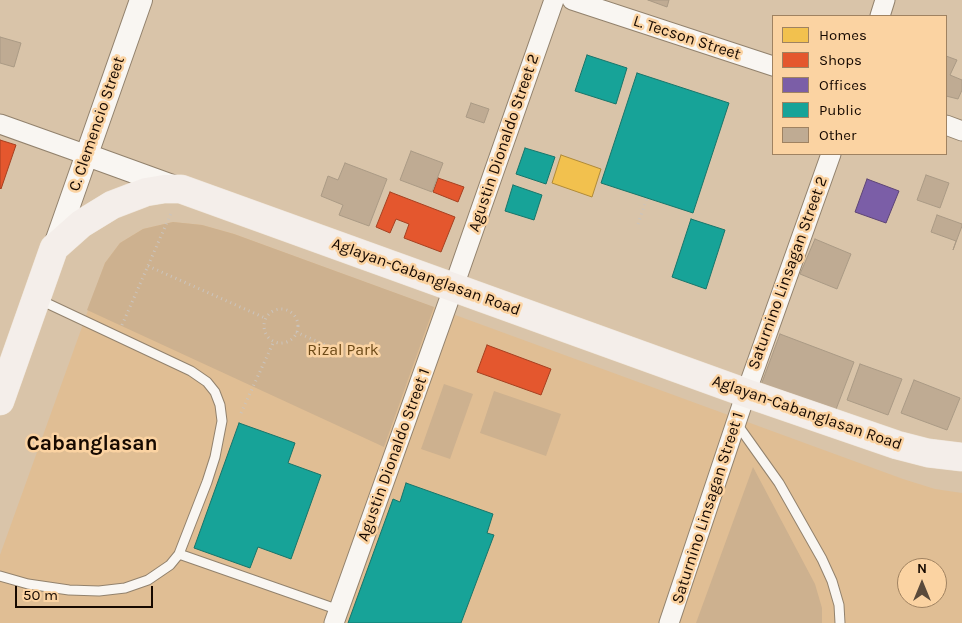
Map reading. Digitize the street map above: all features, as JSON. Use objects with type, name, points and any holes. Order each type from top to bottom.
[{"type":"main road","name":"Aglayan-Cabanglasan Road","points":[[0,401],[54,248],[81,224],[112,205],[146,192],[181,189],[746,393],[897,445],[928,453],[962,457]]},
{"type":"street","name":"C. Clemencio Street","points":[[54,248],[141,0]]},
{"type":"street","name":"Agustin Dionaldo Street 2","points":[[454,286],[554,0]]},
{"type":"street","name":"L. Tecson Street","points":[[572,0],[772,66]]},
{"type":"street","points":[[880,15],[885,0]]},
{"type":"street","points":[[0,124],[181,189]]},
{"type":"street","points":[[947,125],[962,131]]},
{"type":"street","name":"Saturnino Linsagan Street 2","points":[[746,393],[831,155]]},
{"type":"street","name":"Agustin Dionaldo Street 1","points":[[336,616],[454,286]]},
{"type":"street","name":"Saturnino Linsagan Street 1","points":[[669,623],[746,393]]},
{"type":"lane","points":[[0,576],[28,584],[69,590],[98,591],[125,588],[148,580],[170,565],[179,554],[215,458],[222,421],[220,405],[215,392],[207,382],[191,371],[36,298]]},
{"type":"lane","points":[[736,423],[779,483],[822,559],[832,581],[840,623]]},
{"type":"lane","points":[[179,554],[336,616]]},
{"type":"path","points":[[117,337],[181,189]]},
{"type":"path","points":[[638,224],[647,198]]},
{"type":"path","points":[[148,266],[265,318]]},
{"type":"path","points":[[277,309],[291,312],[298,325],[293,338],[287,341],[274,341],[268,337],[264,332],[265,318],[270,312],[277,309]]},
{"type":"path","points":[[296,332],[348,355]]},
{"type":"path","points":[[241,413],[274,341]]},
{"type":"shaded area","points":[[173,222],[202,225],[234,234],[903,479],[935,489],[962,493],[962,623],[0,623],[0,555],[105,263],[120,243],[143,229]]},
{"type":"green space","name":"Rizal Park","points":[[173,222],[202,225],[234,234],[434,307],[384,447],[87,310],[105,263],[120,243],[143,229]]},
{"type":"green space","points":[[444,384],[473,394],[450,459],[421,449]]},
{"type":"green space","points":[[494,391],[561,414],[546,456],[480,433]]},
{"type":"green space","points":[[753,467],[815,584],[822,608],[822,623],[696,623]]},
{"type":"building: Homes","points":[[561,155],[601,169],[592,197],[552,183]]},
{"type":"building: Shops","points":[[0,140],[16,145],[1,189],[0,188]]},
{"type":"building: Shops","points":[[438,178],[464,187],[458,202],[433,192]]},
{"type":"building: Shops","points":[[390,192],[455,217],[441,252],[404,238],[409,224],[396,219],[390,233],[376,227]]},
{"type":"building: Shops","points":[[487,345],[551,369],[541,395],[477,372]]},
{"type":"building: Offices","points":[[867,179],[899,191],[886,223],[855,212]]},
{"type":"building: Public","points":[[587,55],[627,68],[616,104],[575,91]]},
{"type":"building: Public","points":[[637,73],[729,103],[693,213],[601,183]]},
{"type":"building: Public","points":[[525,148],[555,157],[546,184],[516,174]]},
{"type":"building: Public","points":[[513,185],[542,195],[534,220],[505,211]]},
{"type":"building: Public","points":[[691,219],[725,230],[706,289],[672,277]]},
{"type":"building: Public","points":[[239,423],[295,443],[288,463],[321,475],[291,559],[258,547],[250,568],[194,548]]},
{"type":"building: Public","points":[[406,483],[493,514],[487,533],[494,535],[461,623],[348,623],[393,499],[400,502]]},
{"type":"building: Other","points":[[648,0],[669,0],[667,7]]},
{"type":"building: Other","points":[[0,37],[21,43],[14,67],[0,63]]},
{"type":"building: Other","points":[[947,56],[957,60],[950,75],[962,80],[962,90],[958,99],[947,96]]},
{"type":"building: Other","points":[[471,103],[489,109],[484,123],[466,117]]},
{"type":"building: Other","points":[[411,151],[443,163],[432,192],[400,180]]},
{"type":"building: Other","points":[[345,163],[387,179],[369,226],[339,215],[343,205],[321,196],[328,176],[338,180]]},
{"type":"building: Other","points":[[926,175],[949,183],[940,208],[917,200]]},
{"type":"building: Other","points":[[937,215],[962,224],[953,250],[956,241],[931,232]]},
{"type":"building: Other","points":[[815,239],[851,254],[837,289],[800,274]]},
{"type":"building: Other","points":[[780,334],[854,362],[835,412],[761,385]]},
{"type":"building: Other","points":[[860,364],[902,379],[888,415],[847,400]]},
{"type":"building: Other","points":[[914,380],[960,398],[947,430],[901,413]]},
{"type":"district","name":"Cabanglasan","points":[[92,444]]}]
